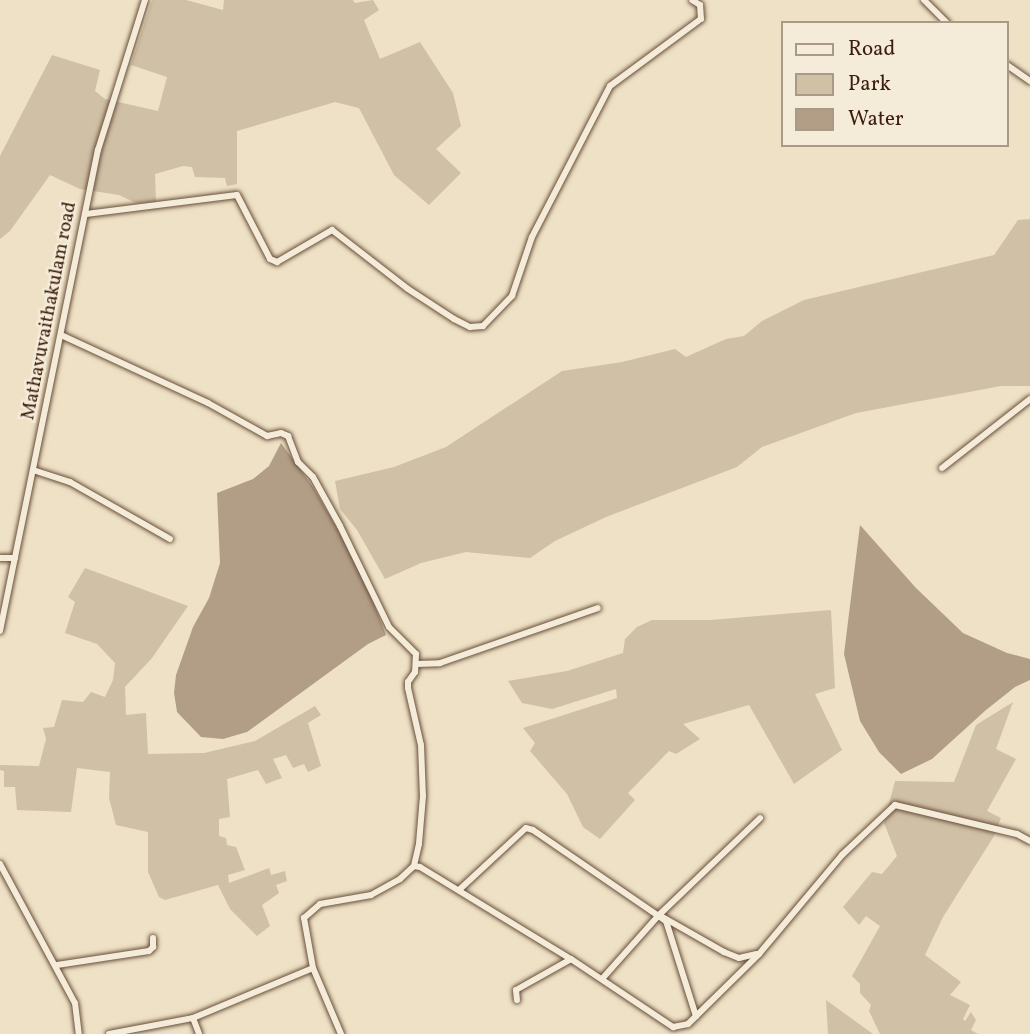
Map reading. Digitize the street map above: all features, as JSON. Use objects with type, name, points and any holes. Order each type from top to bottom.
[{"type":"street","name":"Mathavuvaithakulam road","points":[[0,631],[98,150],[145,0]]},
{"type":"street","points":[[86,214],[237,195],[270,260],[277,262],[332,230],[408,289],[454,319],[470,327],[483,326],[512,296],[532,237],[610,86],[701,19],[703,12],[692,0]]},
{"type":"street","points":[[924,0],[945,21]]},
{"type":"street","points":[[1009,66],[1030,81]]},
{"type":"street","points":[[61,335],[208,403],[267,436],[281,433],[288,436],[298,463],[313,477],[340,526],[389,627],[416,654],[416,664],[408,688],[421,746],[423,796],[419,844],[414,866],[371,895],[320,904],[304,918],[313,968],[341,1034]]},
{"type":"street","points":[[942,467],[1030,399]]},
{"type":"street","points":[[33,470],[70,482],[170,539]]},
{"type":"street","points":[[0,558],[15,558]]},
{"type":"street","points":[[416,664],[440,663],[598,608]]},
{"type":"street","points":[[414,866],[459,890],[571,959],[673,1027],[688,1024],[759,954],[842,855],[895,805],[1017,834],[1030,841]]},
{"type":"street","points":[[602,979],[659,915],[723,850],[760,818]]},
{"type":"street","points":[[459,890],[526,828],[560,846],[659,915],[724,952],[739,958],[759,954]]},
{"type":"street","points":[[0,864],[57,965],[75,1003],[79,1034]]},
{"type":"street","points":[[659,915],[666,921],[696,1016]]},
{"type":"street","points":[[57,965],[149,951],[153,947],[153,938]]},
{"type":"street","points":[[517,1000],[516,990],[571,959]]},
{"type":"street","points":[[109,1034],[193,1018],[313,968]]},
{"type":"street","points":[[193,1018],[199,1034]]},
{"type":"green space","points":[[152,0],[186,0],[223,10],[224,0],[353,0],[355,3],[373,0],[379,10],[364,20],[380,59],[420,42],[453,93],[461,126],[436,149],[461,173],[429,205],[394,175],[359,108],[335,102],[237,131],[237,184],[227,186],[225,178],[195,177],[192,167],[183,166],[155,174],[156,202],[136,203],[119,195],[80,189],[50,175],[10,231],[0,239],[0,156],[52,55],[100,70],[95,91],[105,99],[158,111],[167,77],[131,65]]},
{"type":"green space","points":[[1030,219],[1030,386],[1001,386],[856,413],[762,447],[737,467],[606,517],[555,541],[530,558],[466,552],[421,563],[385,579],[357,530],[340,509],[335,481],[394,467],[446,447],[562,371],[622,362],[675,349],[686,357],[726,339],[744,336],[762,321],[804,300],[994,255],[1018,220]]},
{"type":"green space","points":[[85,568],[188,606],[152,658],[125,687],[126,715],[146,713],[148,754],[204,753],[255,741],[315,706],[321,715],[308,723],[321,766],[308,772],[304,764],[293,768],[286,755],[273,759],[282,778],[266,784],[258,770],[227,779],[230,817],[219,819],[219,836],[226,838],[227,845],[236,847],[245,870],[228,875],[229,883],[269,868],[271,875],[285,871],[287,881],[276,885],[279,893],[262,905],[270,926],[257,936],[230,909],[218,885],[165,900],[159,897],[148,872],[148,832],[116,825],[109,798],[110,772],[77,768],[71,812],[17,810],[15,787],[4,787],[4,771],[0,770],[0,765],[39,766],[46,739],[43,728],[54,727],[62,700],[83,702],[91,692],[105,697],[113,680],[115,663],[97,644],[65,633],[75,602],[68,597]]},
{"type":"green space","points":[[831,610],[835,688],[815,694],[842,750],[794,784],[749,705],[683,724],[700,739],[676,754],[669,751],[628,793],[635,800],[600,839],[583,827],[567,794],[530,751],[535,743],[523,728],[617,698],[616,689],[552,709],[522,703],[508,681],[567,671],[623,653],[625,639],[637,627],[652,620],[711,620]]},
{"type":"green space","points":[[1013,702],[996,749],[1016,759],[987,811],[1001,818],[994,836],[943,917],[925,955],[961,982],[950,995],[970,1005],[963,1019],[965,1021],[971,1012],[976,1020],[971,1030],[978,1034],[880,1034],[869,1011],[871,1005],[860,993],[860,984],[852,976],[880,926],[866,916],[859,925],[843,907],[872,872],[882,874],[897,856],[884,823],[895,781],[954,782],[976,725]]},
{"type":"green space","points":[[826,1000],[873,1034],[828,1034]]},
{"type":"water","points":[[281,443],[313,487],[338,530],[366,584],[386,635],[368,644],[247,732],[223,739],[201,737],[177,712],[174,693],[176,675],[193,627],[209,598],[220,563],[217,493],[253,479],[269,466]]},
{"type":"water","points":[[860,525],[916,588],[963,633],[1007,653],[1030,659],[1030,680],[1015,687],[986,710],[932,759],[901,774],[879,752],[860,721],[844,654]]}]
